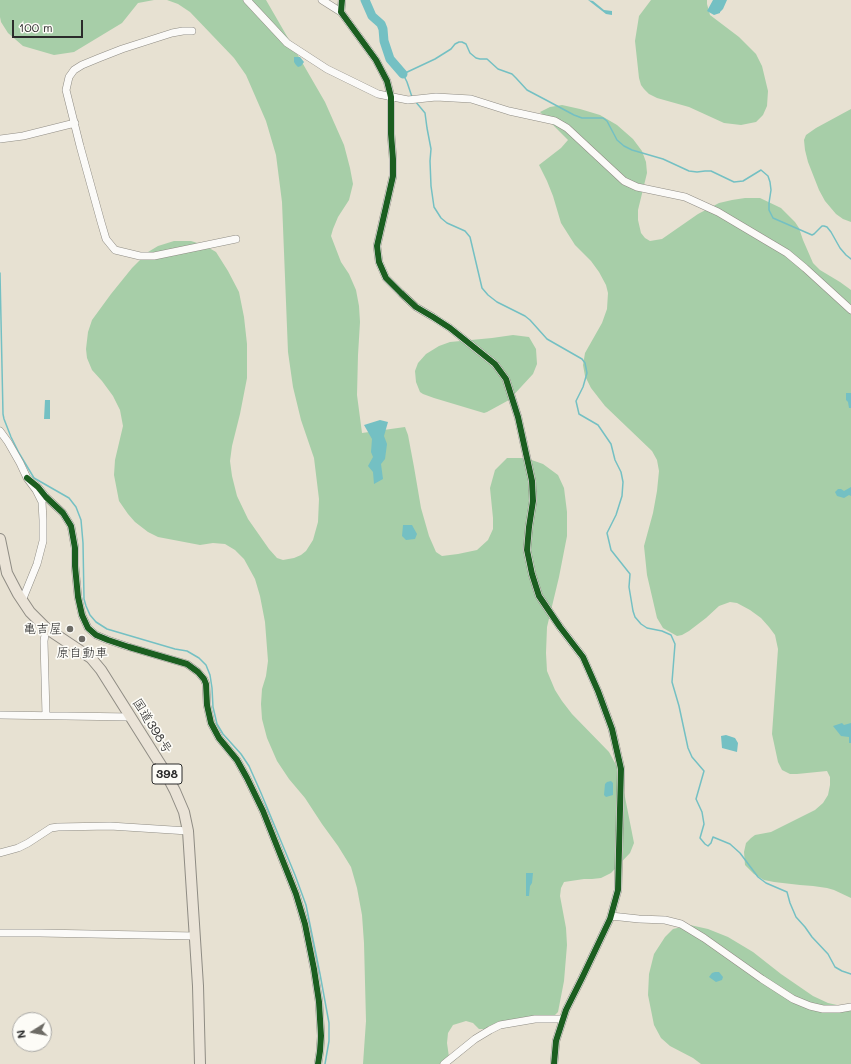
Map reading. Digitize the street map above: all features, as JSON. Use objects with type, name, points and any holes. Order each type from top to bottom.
[{"type":"highway","name":"国道398号","points":[[0,539],[7,573],[22,601],[30,612],[46,628],[91,658],[101,670],[176,791],[184,812],[188,831],[198,986],[200,1064]]},
{"type":"street","points":[[247,0],[287,43],[327,70],[378,94],[414,99],[436,97],[472,99],[509,111],[555,121],[568,128],[624,181],[637,187],[685,197],[718,212],[787,253],[851,310]]},
{"type":"street","points":[[322,0],[341,12],[376,60],[387,81],[391,97],[393,176],[377,246],[379,262],[386,278],[416,307],[450,328],[495,364],[506,379],[518,417],[532,481],[533,501],[527,550],[532,574],[539,596],[583,657],[612,729],[621,769],[618,890],[610,919],[566,1010],[556,1041],[554,1064]]},
{"type":"street","points":[[341,12],[342,2]]},
{"type":"street","points":[[192,31],[183,31],[172,34],[122,49],[99,58],[74,70],[69,77],[66,90],[106,239],[115,250],[140,256],[154,256],[236,239]]},
{"type":"street","points":[[0,139],[23,136],[75,123]]},
{"type":"street","points":[[0,431],[8,442],[27,478],[36,490],[42,502],[43,540],[37,564],[22,601]]},
{"type":"street","points":[[27,478],[38,486],[46,497],[63,513],[71,526],[75,548],[78,597],[82,615],[88,628],[96,635],[129,648],[187,664],[198,672],[204,679],[206,684],[210,723],[237,760],[263,811],[296,894],[305,924],[319,1002],[321,1036],[318,1064]]},
{"type":"street","points":[[46,628],[44,641],[46,715]]},
{"type":"street","points":[[0,715],[131,717]]},
{"type":"street","points":[[0,852],[18,848],[51,828],[58,827],[110,826],[188,831]]},
{"type":"street","points":[[611,916],[665,920],[681,924],[793,999],[810,1006],[823,1009],[851,1007]]},
{"type":"street","points":[[0,933],[195,936]]},
{"type":"street","points":[[444,1064],[475,1039],[500,1025],[535,1019],[563,1019]]},
{"type":"green space","points":[[0,0],[154,0],[138,3],[122,23],[74,52],[54,55],[23,46],[8,33],[1,22]]},
{"type":"green space","points":[[167,0],[266,0],[325,102],[344,145],[353,184],[349,200],[338,217],[331,236],[341,262],[349,274],[356,290],[359,306],[360,322],[357,395],[362,433],[405,427],[408,435],[421,508],[429,536],[436,552],[442,556],[477,550],[488,540],[493,529],[490,488],[495,470],[507,458],[526,458],[543,464],[558,475],[564,488],[567,512],[567,536],[547,627],[547,671],[555,690],[562,701],[572,714],[609,752],[616,765],[623,787],[634,843],[630,853],[611,873],[601,878],[564,882],[561,888],[560,896],[566,928],[567,945],[564,981],[558,1012],[550,1020],[485,1029],[479,1029],[473,1023],[466,1021],[453,1025],[448,1033],[447,1043],[450,1064],[363,1064],[366,1021],[364,943],[362,915],[357,888],[351,867],[305,798],[289,779],[277,761],[267,738],[262,719],[261,704],[262,689],[268,661],[265,622],[255,579],[244,559],[235,550],[225,544],[213,543],[200,545],[158,537],[148,532],[135,522],[119,501],[114,475],[115,460],[123,426],[120,410],[113,396],[92,370],[87,358],[86,349],[88,332],[92,320],[111,294],[132,268],[148,252],[158,246],[174,241],[191,241],[204,245],[216,252],[239,292],[244,317],[247,344],[247,378],[230,461],[237,496],[248,519],[269,549],[277,558],[283,560],[294,558],[306,551],[313,540],[318,522],[319,499],[314,458],[301,420],[293,387],[288,352],[282,202],[276,155],[266,121],[246,75],[234,58],[190,12],[178,4]]},
{"type":"green space","points":[[651,0],[707,0],[710,15],[739,37],[756,54],[762,66],[768,91],[767,106],[763,115],[756,122],[741,125],[724,123],[689,107],[657,98],[649,94],[644,89],[639,78],[635,41],[639,16]]},
{"type":"green space","points":[[562,105],[600,115],[617,125],[633,139],[642,151],[646,162],[647,173],[638,210],[638,220],[641,233],[645,238],[650,241],[662,239],[698,214],[719,203],[745,198],[760,198],[781,208],[795,222],[799,228],[813,263],[820,270],[851,290],[851,898],[827,888],[764,880],[754,874],[745,865],[744,852],[746,843],[755,835],[771,832],[815,810],[823,803],[828,795],[830,777],[827,771],[790,774],[782,770],[778,762],[772,734],[778,649],[775,635],[761,618],[737,603],[730,602],[719,606],[689,631],[677,636],[663,628],[657,618],[647,575],[644,546],[657,491],[659,471],[657,460],[652,451],[605,406],[591,388],[585,376],[583,365],[585,353],[602,323],[607,309],[608,293],[606,285],[599,272],[591,261],[575,245],[561,223],[553,196],[539,165],[561,148],[568,140],[540,112],[550,107]]},
{"type":"green space","points":[[851,109],[851,222],[836,214],[825,201],[808,162],[804,140],[806,135],[816,128]]},
{"type":"green space","points":[[513,335],[529,337],[536,349],[537,364],[533,374],[509,400],[484,413],[434,398],[420,392],[416,382],[415,371],[418,363],[426,354],[439,346],[450,342]]},
{"type":"green space","points":[[690,925],[708,929],[728,937],[753,952],[813,996],[828,1003],[851,1007],[851,1064],[701,1064],[670,1046],[661,1038],[654,1025],[648,995],[649,974],[654,954],[665,937],[673,929]]},
{"type":"water","points":[[588,0],[593,1],[604,10],[612,11],[612,15],[606,14]]},
{"type":"water","points":[[713,0],[727,0],[720,13],[714,15],[707,11]]},
{"type":"water","points":[[294,57],[300,57],[304,62],[301,66],[298,67],[296,65],[294,62]]},
{"type":"water","points":[[846,393],[851,393],[851,408],[849,408],[846,400]]},
{"type":"water","points":[[45,400],[50,400],[50,419],[44,419]]},
{"type":"water","points":[[380,420],[388,422],[384,436],[387,444],[385,459],[381,464],[383,479],[374,484],[373,472],[368,466],[373,457],[371,452],[372,439],[364,425]]},
{"type":"water","points":[[851,487],[851,496],[849,495],[844,498],[837,496],[835,492],[838,489],[844,491]]},
{"type":"water","points":[[403,525],[412,525],[417,534],[415,539],[406,540],[402,536]]},
{"type":"water","points":[[842,723],[844,725],[851,723],[851,743],[849,743],[849,737],[841,736],[833,726]]},
{"type":"water","points":[[726,735],[735,738],[738,743],[737,752],[722,748],[721,736]]},
{"type":"water","points":[[611,781],[613,783],[613,795],[606,797],[604,795],[605,784]]},
{"type":"water","points":[[526,873],[533,873],[529,896],[526,896]]},
{"type":"water","points":[[715,972],[719,972],[723,977],[722,980],[716,982],[709,977]]},
{"type":"waterway","points":[[365,0],[372,16],[381,24],[384,41],[390,59],[403,74]]},
{"type":"waterway","points":[[412,97],[403,74],[435,59],[451,49],[455,44],[462,42],[466,44],[470,53],[476,58],[487,59],[498,69],[512,74],[527,90],[582,118],[603,118],[607,121],[617,140],[632,150],[663,159],[689,171],[711,171],[734,182],[743,181],[761,170],[768,176],[770,182],[771,190],[769,210],[773,218],[812,235],[822,226],[827,227],[840,248],[851,259]]},
{"type":"waterway","points":[[415,101],[425,113],[431,149],[431,186],[434,207],[441,218],[447,223],[465,231],[470,237],[482,288],[497,302],[525,316],[547,339],[582,359],[585,363],[587,373],[583,387],[576,401],[579,414],[598,425],[611,444],[623,482],[622,496],[616,515],[607,533],[611,550],[630,574],[629,587],[635,617],[647,628],[662,631],[671,635],[675,644],[672,682],[688,748],[692,757],[704,771],[696,799],[702,812],[704,824],[700,838],[708,846],[713,837],[730,844],[740,853],[758,877],[766,883],[787,892],[796,917],[828,954],[835,967],[851,974]]},
{"type":"waterway","points":[[0,273],[3,414],[11,437],[34,478],[69,498],[76,507],[81,520],[84,599],[90,615],[96,622],[107,629],[175,649],[187,651],[199,658],[206,665],[210,675],[213,707],[217,724],[223,734],[241,754],[249,766],[295,875],[306,905],[329,1023],[329,1041],[325,1064]]},
{"type":"cycle path","points":[[342,0],[341,12],[376,60],[387,81],[391,97],[393,176],[377,246],[379,262],[386,278],[416,307],[450,328],[495,364],[506,379],[518,417],[532,481],[533,501],[527,550],[532,574],[539,596],[583,657],[598,691],[612,729],[621,769],[618,890],[610,919],[566,1010],[556,1041],[554,1064]]},
{"type":"cycle path","points":[[27,478],[38,487],[63,513],[71,526],[75,548],[78,597],[82,615],[88,628],[96,635],[108,640],[187,664],[198,672],[204,679],[211,723],[219,738],[237,760],[263,811],[296,894],[305,924],[319,1002],[321,1036],[318,1064]]},
{"type":"place","name":"亀吉屋","points":[[70,629]]},
{"type":"place","name":"原自動車","points":[[82,639]]}]
